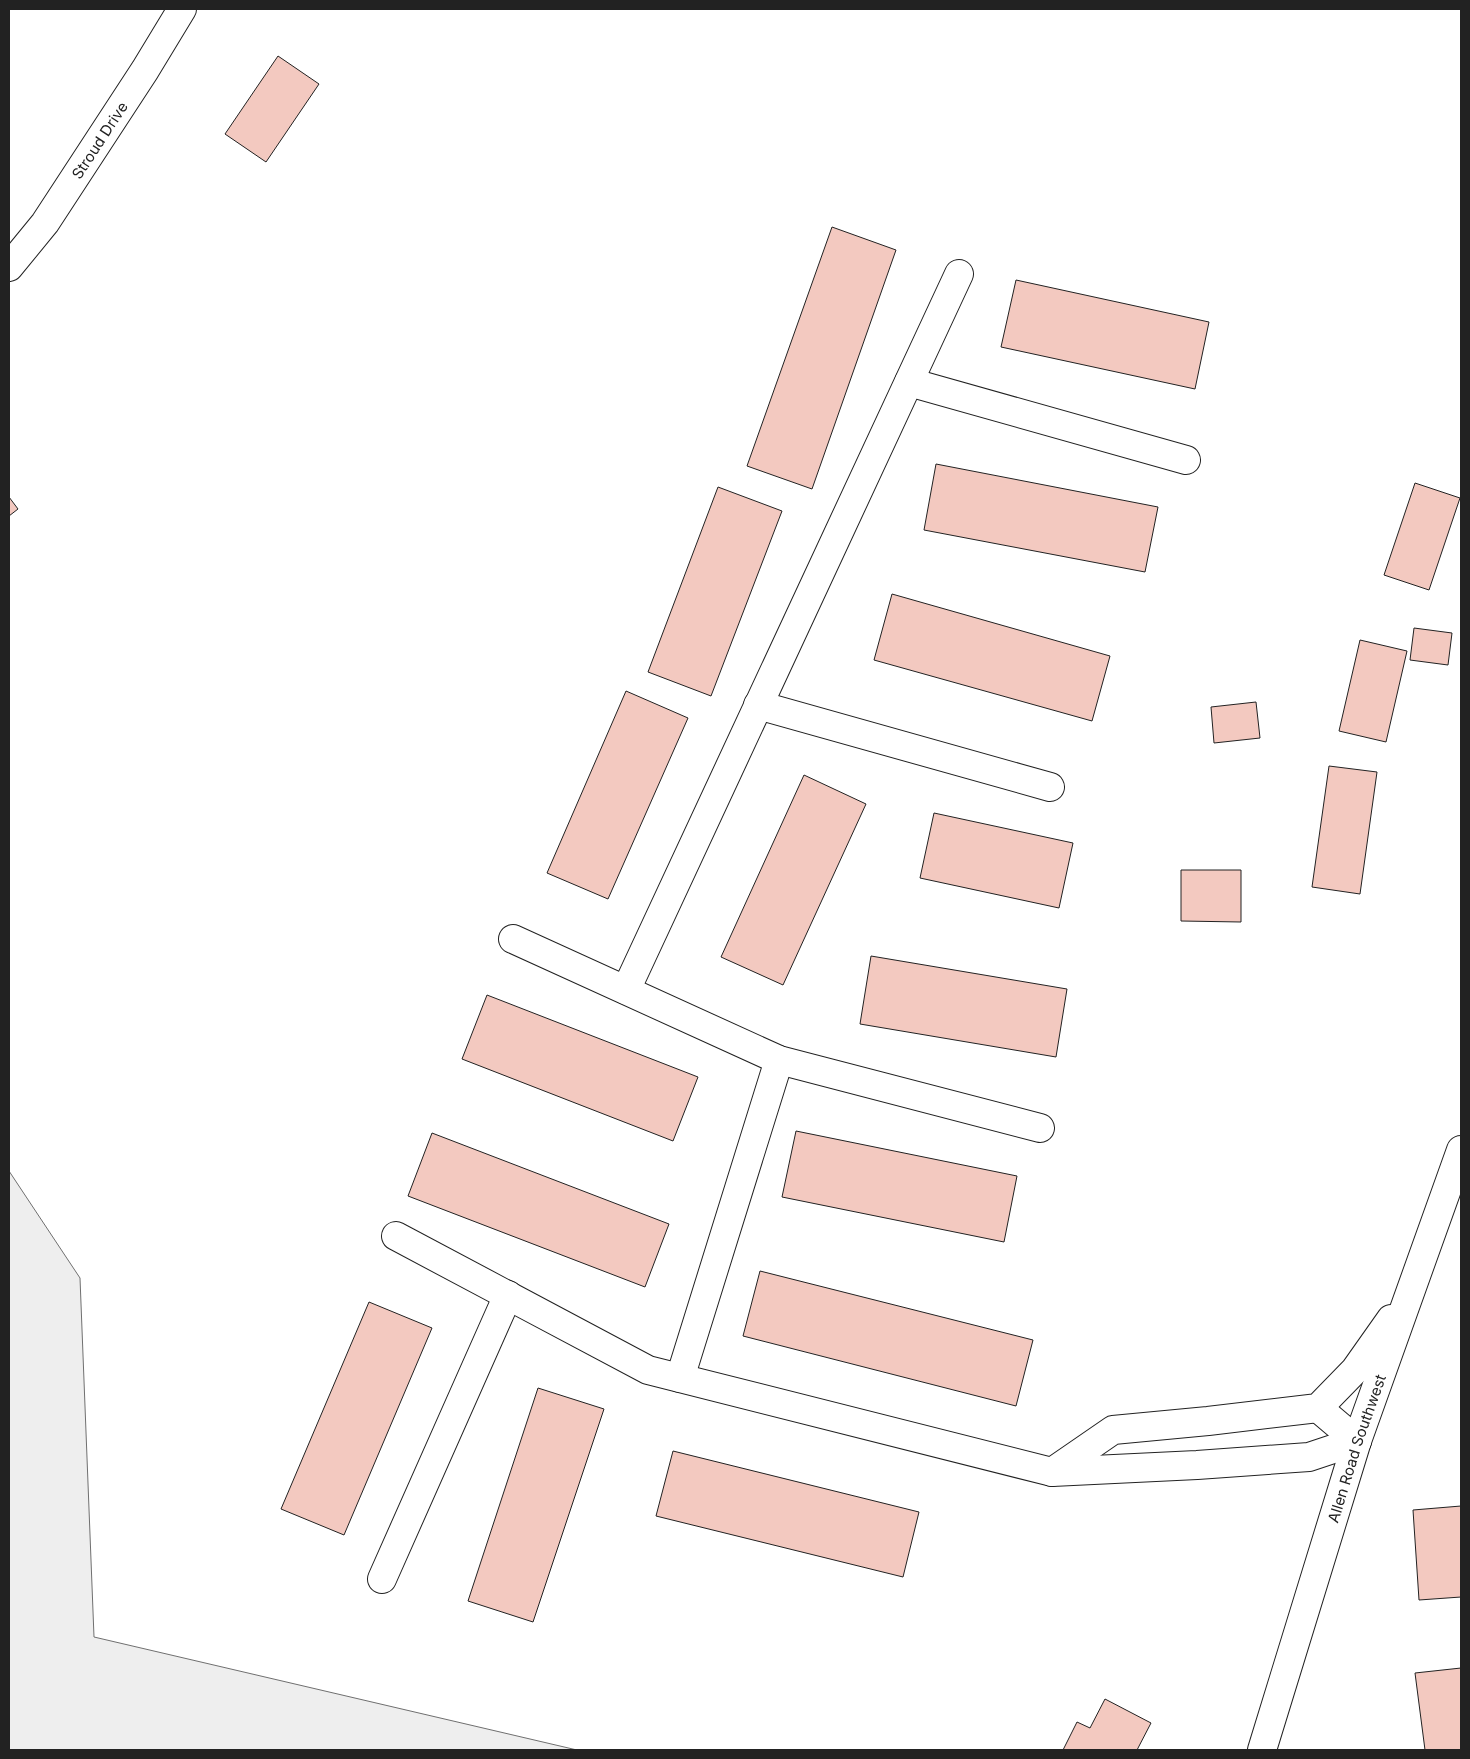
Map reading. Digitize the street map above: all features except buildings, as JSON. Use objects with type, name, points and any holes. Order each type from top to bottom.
[{"type":"street","name":"Stroud Drive","points":[[9,267],[45,222],[145,70],[182,9]]},
{"type":"street","points":[[626,990],[959,274]]},
{"type":"street","points":[[909,382],[1186,460]]},
{"type":"street","points":[[758,705],[1050,787]]},
{"type":"street","points":[[513,939],[779,1060],[1040,1128]]},
{"type":"street","points":[[680,1378],[779,1060]]},
{"type":"street","name":"Allen Road Southwest","points":[[1262,1750],[1358,1441],[1461,1150]]},
{"type":"street","points":[[396,1236],[648,1370],[1052,1472],[1309,1457],[1358,1441]]},
{"type":"street","points":[[1052,1472],[1113,1430],[1318,1408],[1355,1370],[1412,1290]]},
{"type":"street","points":[[382,1579],[508,1295]]},
{"type":"street","points":[[1318,1408],[1358,1441]]},
{"type":"street","points":[[1197,1465],[1198,1422]]},
{"type":"shaded area","points":[[9,1171],[80,1278],[94,1637],[577,1750],[9,1750]]}]
